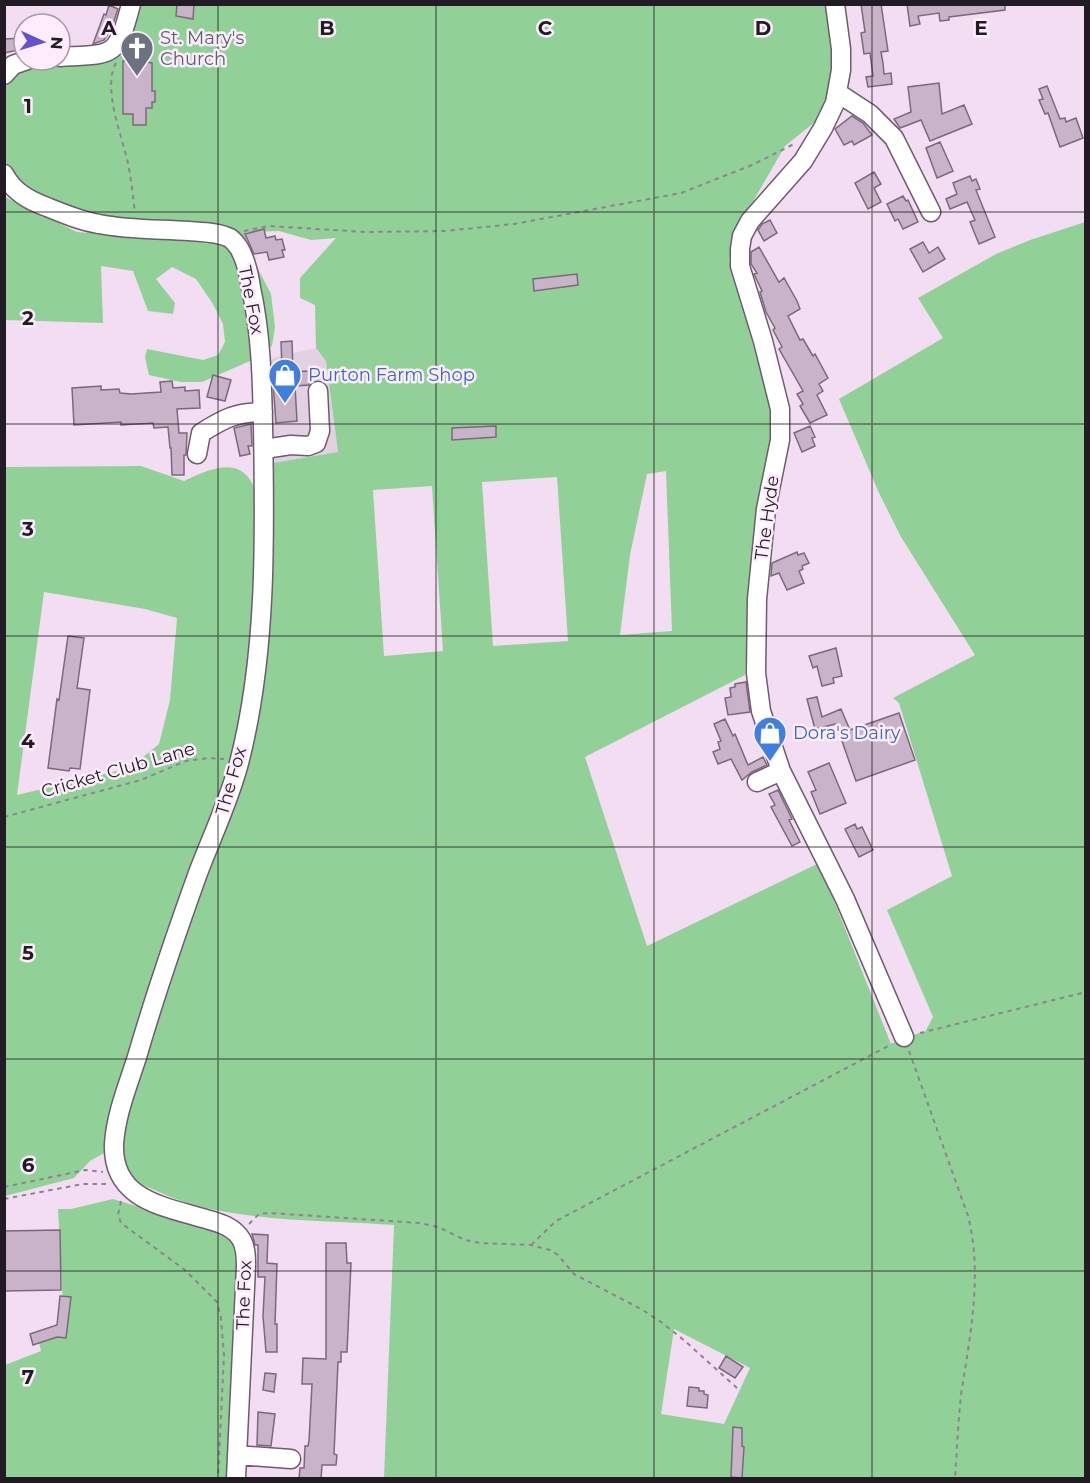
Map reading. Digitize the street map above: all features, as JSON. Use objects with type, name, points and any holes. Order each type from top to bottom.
[{"type":"street","points":[[72,56],[99,55],[109,52],[123,33],[131,4]]},
{"type":"street","name":"The Hyde","points":[[835,4],[841,49],[838,93],[823,128],[802,162],[750,221],[742,236],[740,249],[740,266],[763,341],[780,409],[780,440],[766,509],[757,599],[756,673],[761,711],[781,771],[845,899],[904,1037]]},
{"type":"street","points":[[838,93],[870,114],[894,138],[931,212]]},
{"type":"street","points":[[4,174],[17,191],[45,207],[88,222],[228,237]]},
{"type":"street","name":"The Fox","points":[[228,237],[237,244],[244,258],[255,307],[261,364],[265,530],[260,628],[253,687],[239,761],[225,808],[176,935],[121,1110],[115,1134],[114,1152],[117,1169],[124,1184],[140,1196],[226,1226],[239,1236],[245,1251],[236,1479]]},
{"type":"street","points":[[264,449],[291,445],[308,446],[316,443],[320,431],[318,391]]},
{"type":"street","points":[[197,454],[201,433],[222,419],[244,412],[263,412]]},
{"type":"street","points":[[757,782],[781,771]]},
{"type":"street","points":[[237,1455],[291,1459]]},
{"type":"path","points":[[118,61],[111,75],[112,92],[128,164],[137,228]]},
{"type":"path","points":[[228,237],[234,232],[269,226],[365,232],[445,231],[514,224],[647,201],[681,194],[740,170],[823,128]]},
{"type":"path","name":"Cricket Club Lane","points":[[4,817],[141,780],[186,761],[209,758],[239,761]]},
{"type":"path","points":[[531,1245],[556,1221],[904,1037],[1086,992]]},
{"type":"path","points":[[904,1037],[932,1112],[972,1233],[975,1297],[961,1396],[955,1479]]},
{"type":"path","points":[[4,1187],[93,1170],[101,1171],[124,1184]]},
{"type":"path","points":[[4,1199],[83,1184],[124,1184]]},
{"type":"path","points":[[124,1184],[118,1215],[121,1223],[185,1270],[217,1302],[221,1318],[224,1355],[218,1479]]},
{"type":"path","points":[[239,1236],[256,1217],[264,1213],[274,1213],[420,1223],[438,1227],[465,1240],[480,1243],[531,1245],[550,1250],[574,1274],[661,1322],[737,1388]]},
{"type":"shaded area","points":[[316,348],[326,361],[338,452],[273,463],[268,359]]},
{"type":"green space","points":[[138,5],[831,5],[836,86],[820,118],[785,146],[739,226],[729,260],[774,408],[775,433],[755,516],[745,675],[585,757],[647,946],[819,863],[891,1044],[904,1037],[925,1032],[933,1017],[887,910],[952,876],[899,703],[893,698],[975,655],[901,537],[879,493],[839,399],[943,338],[918,298],[996,254],[1085,222],[1085,1478],[384,1478],[394,1225],[273,1218],[212,1209],[183,1201],[139,1183],[129,1171],[124,1158],[124,1134],[135,1087],[186,936],[241,787],[241,774],[106,1152],[90,1161],[74,1178],[5,1196],[5,467],[141,466],[184,481],[205,472],[233,468],[243,472],[251,481],[269,528],[273,463],[338,452],[326,361],[316,348],[315,305],[300,298],[300,278],[336,238],[311,240],[279,231],[247,232],[246,246],[271,294],[275,327],[272,346],[250,361],[202,382],[181,382],[149,375],[145,357],[147,349],[203,360],[218,355],[225,342],[223,324],[196,279],[172,267],[156,279],[175,303],[173,314],[148,311],[133,271],[101,266],[103,323],[5,320],[5,197],[77,232],[113,235],[99,218],[24,191],[9,171],[5,160],[5,86],[7,79],[18,72],[72,72],[72,60],[111,59]],"holes":[[[666,471],[672,631],[620,635],[630,555],[647,474]],[[557,477],[568,641],[493,646],[482,482]],[[432,486],[443,651],[384,656],[373,490]],[[44,592],[145,609],[177,618],[170,700],[159,744],[130,768],[17,795]],[[674,1329],[750,1368],[724,1424],[661,1414]]]},
{"type":"green space","points":[[113,1199],[136,1206],[140,1205],[222,1231],[234,1241],[239,1261],[230,1478],[5,1478],[5,1365],[41,1351],[38,1337],[64,1325],[58,1209],[71,1209]]},
{"type":"building","points":[[177,4],[194,4],[193,19],[176,16]]},
{"type":"building","points":[[861,4],[881,4],[888,51],[881,52],[884,74],[891,73],[892,84],[868,87],[866,77],[873,76],[870,53],[864,54],[861,33],[865,32]]},
{"type":"building","points":[[907,4],[1005,4],[1005,10],[949,17],[949,20],[940,21],[939,13],[918,16],[920,24],[910,26]]},
{"type":"building","points":[[109,5],[118,9],[111,30],[104,40],[93,44],[104,14],[106,15]]},
{"type":"building","points":[[4,39],[12,39],[12,51],[4,53]]},
{"type":"building","name":"St. Mary's Church","points":[[131,48],[145,48],[146,62],[152,63],[152,91],[155,91],[155,102],[152,102],[152,108],[146,108],[146,125],[133,125],[133,114],[123,114],[123,61],[131,61]]},
{"type":"building","points":[[939,83],[942,114],[964,105],[972,124],[930,141],[921,120],[900,128],[894,119],[911,112],[908,87]]},
{"type":"building","points":[[1047,86],[1060,119],[1065,118],[1066,122],[1076,118],[1083,138],[1060,147],[1048,113],[1045,114],[1039,100],[1043,99],[1039,89]]},
{"type":"building","points":[[852,116],[863,123],[872,135],[854,145],[852,141],[844,145],[835,129]]},
{"type":"building","points":[[940,142],[953,171],[937,178],[926,148]]},
{"type":"building","points":[[874,172],[881,184],[874,188],[881,202],[868,209],[855,183]]},
{"type":"building","points":[[970,176],[972,181],[976,179],[980,189],[976,190],[995,237],[979,244],[970,222],[975,220],[967,202],[950,209],[946,199],[957,194],[953,183]]},
{"type":"building","points":[[903,196],[906,201],[908,200],[918,222],[903,229],[898,219],[895,221],[887,204]]},
{"type":"building","points":[[770,220],[777,233],[764,241],[758,230],[762,224]]},
{"type":"building","points":[[264,229],[266,238],[275,236],[276,240],[282,239],[284,257],[269,260],[267,252],[254,254],[245,234]]},
{"type":"building","points":[[923,242],[929,253],[938,247],[945,259],[923,272],[910,249]]},
{"type":"building","points":[[759,247],[779,282],[784,278],[797,301],[800,309],[788,316],[800,340],[803,339],[813,356],[815,354],[828,378],[819,384],[823,391],[817,395],[827,415],[810,423],[800,406],[803,404],[797,394],[803,391],[779,349],[782,347],[766,312],[760,292],[762,291],[754,274],[757,273],[751,264],[751,252]]},
{"type":"building","points":[[577,274],[578,285],[534,291],[533,279]]},
{"type":"building","name":"Purton Farm Shop","points":[[292,341],[293,372],[308,371],[309,385],[295,386],[297,421],[276,423],[272,369],[282,368],[281,342]]},
{"type":"building","points":[[213,375],[231,380],[225,401],[207,397]]},
{"type":"building","points":[[172,381],[173,388],[185,387],[185,391],[199,390],[200,408],[177,409],[179,433],[187,433],[184,475],[172,475],[168,427],[154,428],[153,423],[121,425],[121,422],[74,425],[72,388],[101,386],[101,390],[119,389],[120,393],[131,394],[161,392],[160,382]]},
{"type":"building","points":[[251,424],[252,446],[248,446],[250,454],[240,456],[234,428]]},
{"type":"building","points":[[496,426],[496,437],[452,440],[452,428]]},
{"type":"building","points":[[810,426],[815,437],[812,438],[815,446],[802,452],[794,433]]},
{"type":"building","points":[[797,552],[798,555],[804,553],[809,563],[802,566],[803,569],[799,571],[804,583],[787,590],[779,573],[771,576],[772,563]]},
{"type":"building","points":[[68,636],[84,638],[77,688],[90,690],[80,769],[70,768],[69,771],[48,768]]},
{"type":"building","points":[[836,648],[842,676],[833,678],[834,683],[822,686],[817,666],[813,668],[809,656]]},
{"type":"building","points":[[746,682],[750,712],[728,715],[725,698],[731,697],[730,688],[735,687],[735,684]]},
{"type":"building","points":[[817,697],[822,717],[841,709],[850,730],[899,713],[915,760],[856,781],[836,724],[815,729],[807,699]]},
{"type":"building","points":[[725,719],[733,736],[735,734],[748,765],[763,757],[767,765],[742,780],[731,759],[718,764],[713,752],[720,749],[718,742],[721,741],[714,724]]},
{"type":"building","points":[[829,763],[846,803],[820,814],[811,792],[816,790],[808,772]]},
{"type":"building","points":[[778,790],[800,842],[792,846],[771,807],[775,805],[769,794]]},
{"type":"building","points":[[855,824],[857,829],[862,827],[873,850],[859,857],[845,829]]},
{"type":"building","points":[[60,1230],[61,1290],[4,1291],[4,1231]]},
{"type":"building","points":[[252,1234],[268,1235],[267,1263],[277,1264],[275,1324],[277,1324],[277,1352],[266,1352],[263,1316],[265,1277],[258,1277],[258,1245],[255,1245]]},
{"type":"building","points":[[326,1243],[346,1243],[347,1263],[351,1263],[347,1352],[341,1352],[341,1362],[338,1362],[334,1454],[337,1455],[336,1465],[322,1465],[321,1479],[299,1479],[300,1468],[304,1468],[305,1446],[308,1446],[309,1441],[312,1384],[302,1384],[303,1358],[326,1359]]},
{"type":"building","points":[[60,1296],[71,1297],[66,1338],[57,1337],[33,1345],[30,1334],[57,1325]]},
{"type":"building","points":[[726,1356],[743,1367],[735,1378],[719,1368]]},
{"type":"building","points":[[265,1373],[276,1374],[274,1392],[263,1390]]},
{"type":"building","points":[[689,1387],[699,1388],[699,1391],[704,1391],[704,1394],[708,1395],[707,1408],[687,1406]]},
{"type":"building","points":[[258,1412],[275,1414],[271,1446],[257,1445]]},
{"type":"building","points":[[733,1427],[742,1428],[742,1446],[744,1447],[742,1478],[731,1477]]},
{"type":"place","name":"St. Mary's Church","points":[[137,77]]},
{"type":"place","name":"Purton Farm Shop","points":[[285,404]]},
{"type":"place","name":"Dora's Dairy","points":[[770,762]]}]
